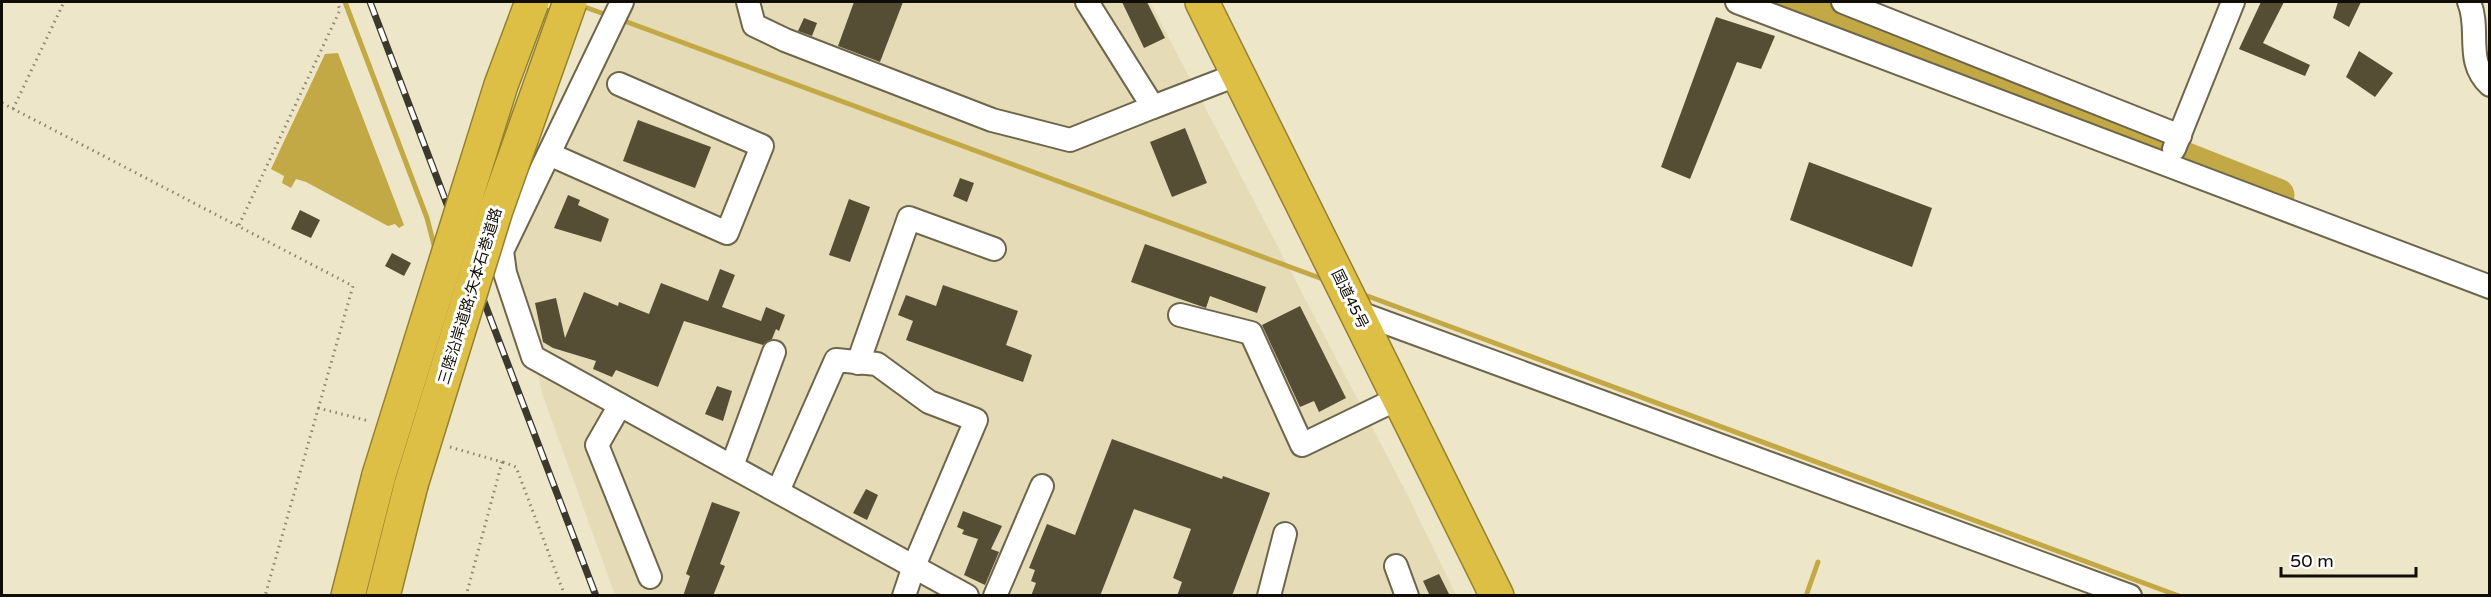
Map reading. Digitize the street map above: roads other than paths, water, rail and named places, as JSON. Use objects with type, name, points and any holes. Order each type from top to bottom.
[{"type":"highway","points":[[348,596],[379,475],[501,85],[532,2]]},
{"type":"highway","name":"三陸沿岸道路;矢本石巻道路","points":[[383,596],[411,485],[496,210],[570,2]]},
{"type":"highway","name":"国道45号","points":[[1202,2],[1497,596]]},
{"type":"street","points":[[622,2],[501,251],[505,273],[533,357],[967,596]]},
{"type":"street","points":[[748,2],[754,25],[785,40],[992,120],[1070,140],[1239,74]]},
{"type":"street","points":[[1087,2],[1153,107]]},
{"type":"street","points":[[1737,2],[2490,287]]},
{"type":"street","points":[[1843,2],[2178,138]]},
{"type":"street","points":[[2168,165],[2233,2]]},
{"type":"street","points":[[2469,2],[2474,13],[2475,64],[2490,85]]},
{"type":"street","points":[[549,154],[727,233],[762,146],[619,84]]},
{"type":"street","points":[[858,363],[909,218],[994,249]]},
{"type":"street","points":[[1348,296],[2130,596]]},
{"type":"street","points":[[1180,315],[1251,333],[1302,445],[1399,398]]},
{"type":"street","points":[[732,466],[774,352]]},
{"type":"street","points":[[778,491],[836,360],[877,364],[929,402],[976,420],[914,566],[904,596]]},
{"type":"street","points":[[620,405],[597,445],[650,577]]},
{"type":"street","points":[[995,596],[1042,486]]},
{"type":"street","points":[[1269,596],[1285,534]]},
{"type":"street","points":[[1396,566],[1407,596]]},
{"type":"waterway","points":[[345,2],[427,218],[435,249]]},
{"type":"waterway","points":[[1789,2],[2278,195]]},
{"type":"waterway","points":[[579,5],[610,16]]},
{"type":"waterway","points":[[619,19],[1328,281]]},
{"type":"waterway","points":[[1362,294],[2179,596]]},
{"type":"waterway","points":[[1806,596],[1818,562]]},
{"type":"railway","points":[[370,2],[596,596]]}]
